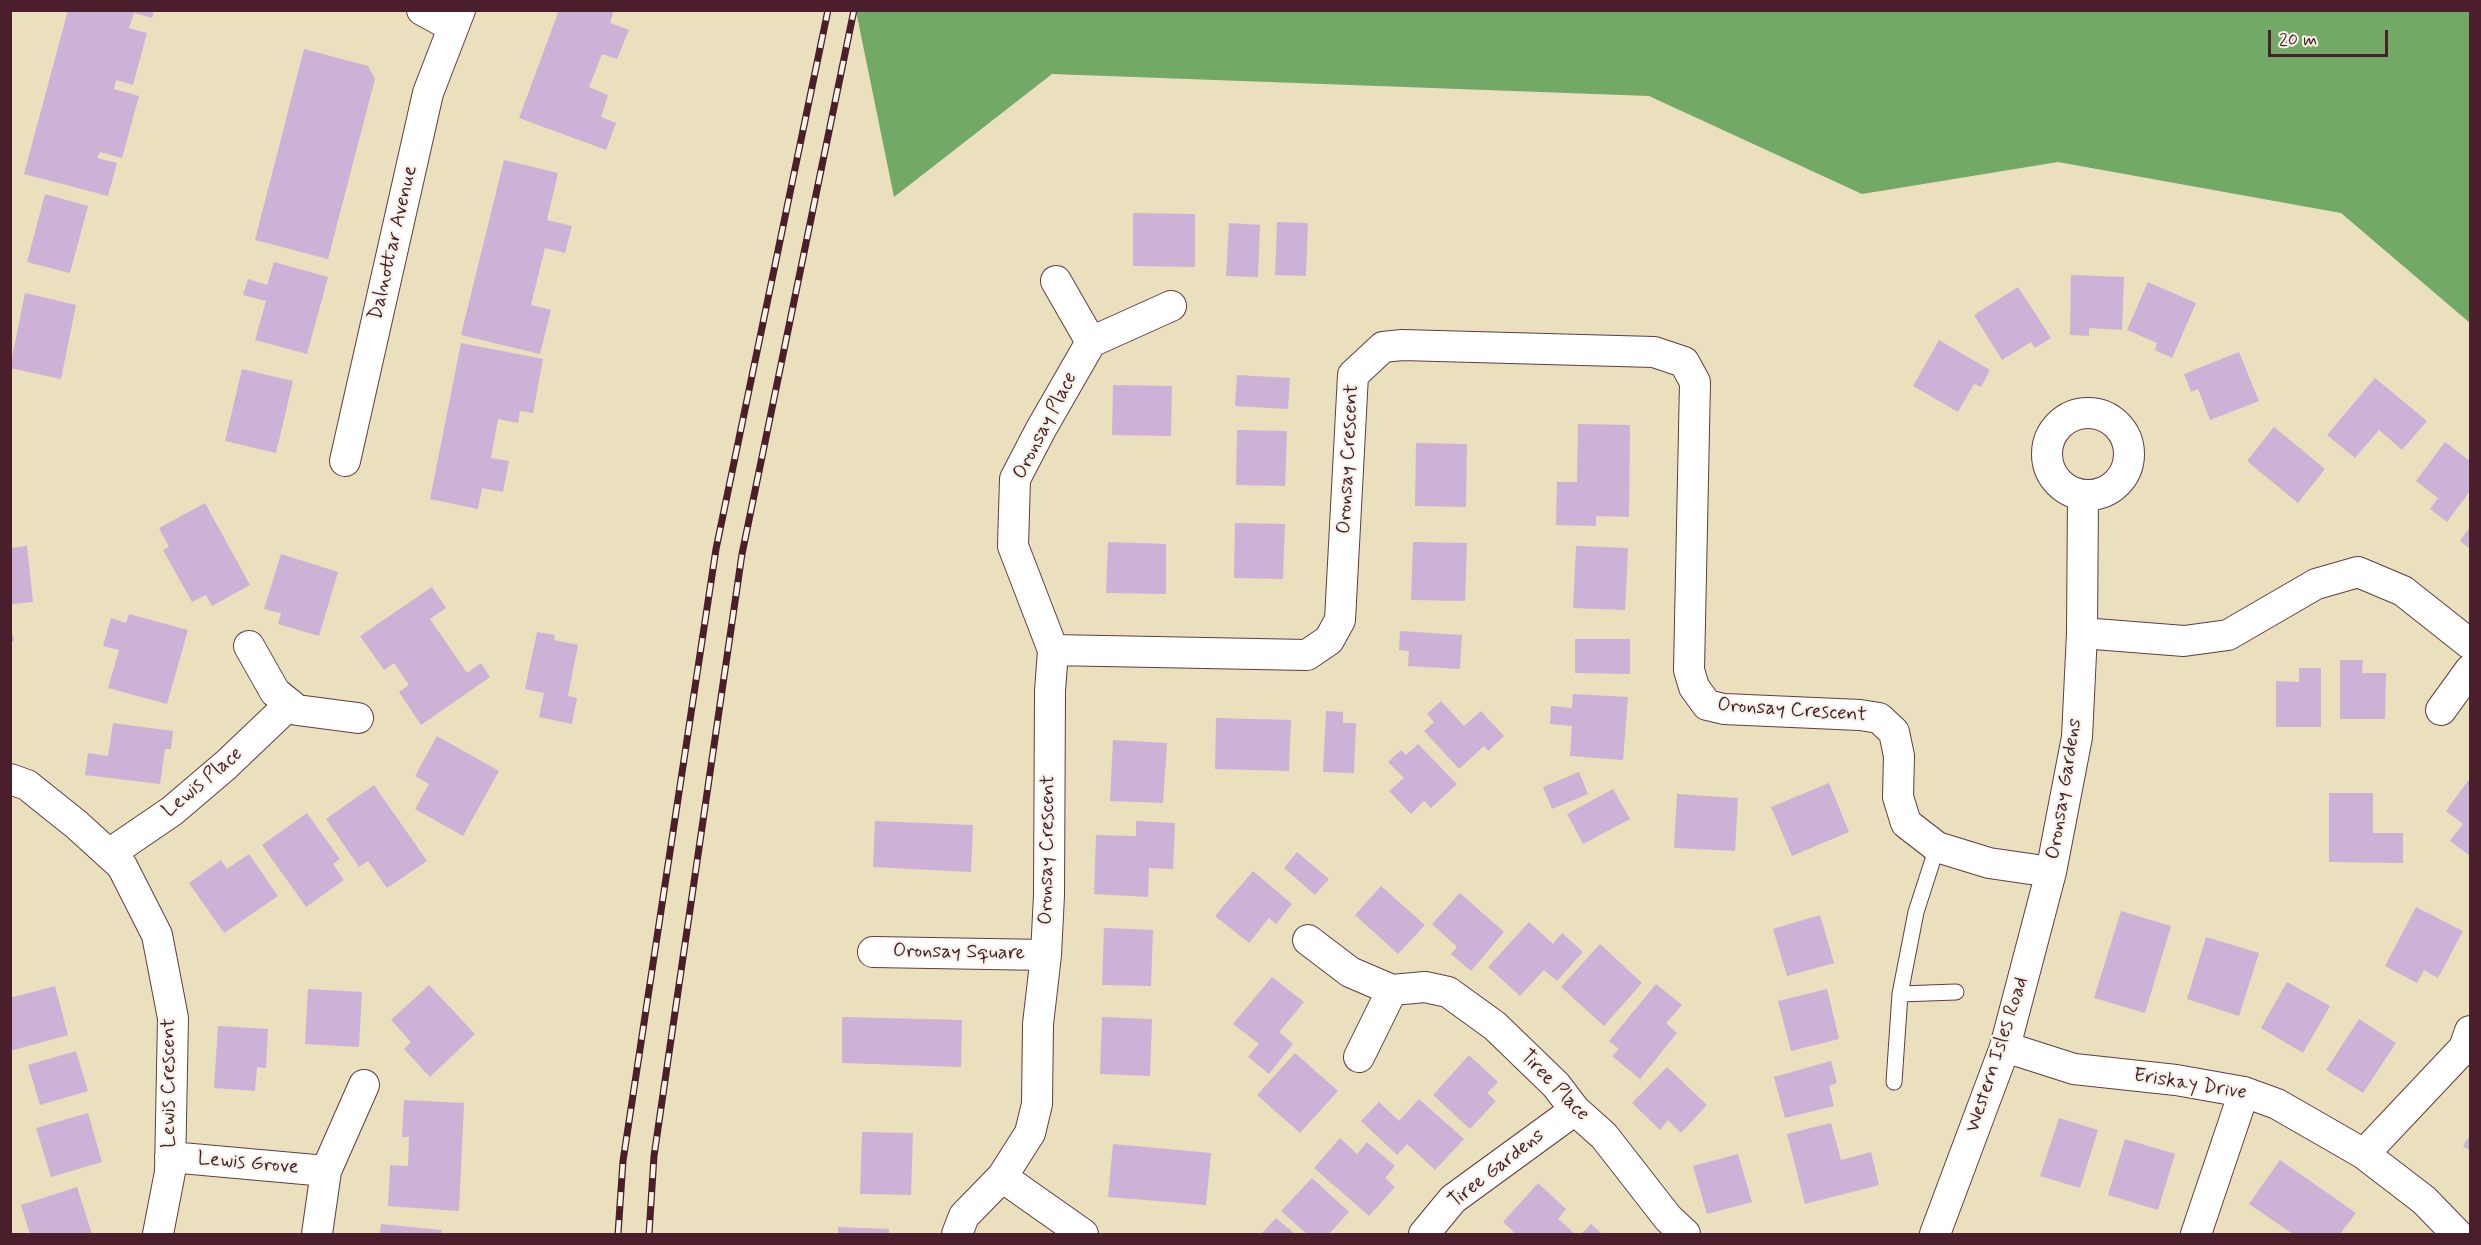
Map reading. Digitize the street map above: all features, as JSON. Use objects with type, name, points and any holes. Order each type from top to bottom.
[{"type":"street","points":[[422,10],[456,19]]},
{"type":"street","name":"Dalnottar Avenue","points":[[345,461],[428,93],[456,19]]},
{"type":"street","points":[[1056,281],[1091,342],[1171,306]]},
{"type":"street","name":"Oronsay Place","points":[[1053,650],[1013,546],[1015,479],[1091,342]]},
{"type":"street","name":"Oronsay Crescent","points":[[957,1234],[964,1216],[1002,1177],[1030,1133],[1037,1104],[1038,1024],[1046,955],[1049,895],[1050,691],[1053,650],[1308,656],[1329,640],[1340,620],[1353,375],[1383,347],[1402,345],[1654,352],[1684,362],[1695,382],[1689,670],[1694,687],[1707,705],[1724,709],[1860,715],[1879,718],[1894,732],[1899,756],[1898,796],[1906,823],[1937,847],[1989,862],[2051,872]]},
{"type":"street","name":"Oronsay Gardens","points":[[2051,872],[2077,737],[2082,633],[2083,495]]},
{"type":"street","points":[[2082,633],[2184,641],[2228,635],[2316,584],[2358,572],[2403,591],[2470,644]]},
{"type":"street","points":[[249,646],[275,692],[297,710],[358,718]]},
{"type":"street","points":[[2441,710],[2470,670]]},
{"type":"street","name":"Lewis Place","points":[[109,854],[172,811],[290,704]]},
{"type":"street","name":"Lewis Crescent","points":[[10,779],[27,785],[77,825],[122,866],[157,935],[173,1018],[170,1172],[158,1234]]},
{"type":"street","name":"Western Isles Road","points":[[1935,1234],[2005,1047],[2051,872]]},
{"type":"street","name":"Tiree Place","points":[[1308,940],[1350,972],[1392,990],[1425,987],[1448,992],[1495,1026],[1556,1085],[1575,1110],[1604,1136],[1668,1218],[1685,1234]]},
{"type":"street","name":"Oronsay Square","points":[[873,952],[1046,955]]},
{"type":"street","points":[[1359,1057],[1392,990]]},
{"type":"street","points":[[2364,1154],[2464,1048],[2470,1031]]},
{"type":"street","name":"Eriskay Drive","points":[[2005,1047],[2074,1069],[2176,1080],[2244,1092],[2277,1104],[2364,1154],[2424,1200],[2457,1234]]},
{"type":"street","name":"Lewis Grove","points":[[317,1234],[326,1171],[364,1085]]},
{"type":"street","points":[[2196,1234],[2244,1092]]},
{"type":"street","name":"Tiree Gardens","points":[[1424,1234],[1453,1199],[1575,1110]]},
{"type":"street","name":"Lewis Grove","points":[[170,1157],[326,1171]]},
{"type":"street","points":[[1002,1177],[1083,1234]]},
{"type":"lane","points":[[1894,1082],[1900,994],[1916,912],[1937,847]]},
{"type":"lane","points":[[1900,994],[1956,992]]},
{"type":"green space","points":[[856,11],[2470,11],[2470,323],[2341,213],[2058,162],[1862,194],[1649,96],[1052,74],[894,197]]},
{"type":"building","points":[[68,10],[154,10],[152,18],[134,13],[129,28],[147,33],[133,85],[116,80],[114,89],[139,96],[122,158],[100,152],[97,158],[117,163],[108,196],[24,174]]},
{"type":"building","points":[[559,10],[614,10],[610,23],[629,30],[617,59],[602,54],[589,87],[608,95],[601,117],[616,123],[606,150],[519,118]]},
{"type":"building","points":[[304,49],[368,66],[375,79],[328,259],[255,240]]},
{"type":"building","points":[[504,160],[558,173],[547,220],[572,226],[565,253],[545,248],[531,305],[551,310],[540,354],[461,335]]},
{"type":"building","points":[[45,194],[88,206],[70,273],[27,262]]},
{"type":"building","points":[[1133,213],[1195,214],[1195,267],[1133,266]]},
{"type":"building","points":[[1277,222],[1308,223],[1306,276],[1275,275]]},
{"type":"building","points":[[1229,223],[1260,225],[1258,277],[1226,276]]},
{"type":"building","points":[[274,262],[328,277],[307,354],[255,340],[266,301],[243,295],[248,279],[267,285]]},
{"type":"building","points":[[2071,275],[2124,277],[2122,330],[2089,328],[2089,336],[2070,335]]},
{"type":"building","points":[[2148,282],[2196,303],[2172,358],[2155,350],[2157,343],[2127,330]]},
{"type":"building","points":[[2018,287],[2051,338],[2035,348],[2031,342],[2002,360],[1974,315]]},
{"type":"building","points":[[25,293],[76,305],[61,379],[10,368]]},
{"type":"building","points":[[1939,340],[1990,370],[1981,387],[1974,384],[1958,412],[1913,386]]},
{"type":"building","points":[[461,343],[543,359],[533,413],[520,411],[518,423],[498,419],[491,458],[509,461],[503,492],[482,488],[478,509],[430,499]]},
{"type":"building","points":[[2239,352],[2259,401],[2210,420],[2198,389],[2191,392],[2184,374]]},
{"type":"building","points":[[242,369],[293,381],[276,453],[225,441]]},
{"type":"building","points":[[1237,375],[1290,378],[1288,409],[1235,406]]},
{"type":"building","points":[[2375,378],[2427,421],[2402,450],[2379,430],[2355,458],[2327,435]]},
{"type":"building","points":[[1113,385],[1172,386],[1171,436],[1112,435]]},
{"type":"building","points":[[1578,424],[1630,425],[1629,517],[1596,516],[1596,526],[1556,525],[1557,482],[1577,482]]},
{"type":"building","points":[[2274,427],[2325,469],[2298,503],[2247,461]]},
{"type":"building","points":[[1237,430],[1287,431],[1285,486],[1236,485]]},
{"type":"building","points":[[2445,442],[2470,461],[2470,491],[2447,522],[2430,509],[2438,498],[2416,481]]},
{"type":"building","points":[[1416,443],[1467,444],[1466,507],[1415,506]]},
{"type":"building","points":[[205,503],[250,585],[212,606],[206,595],[192,602],[163,550],[169,547],[159,528]]},
{"type":"building","points":[[1235,523],[1285,524],[1283,579],[1234,578]]},
{"type":"building","points":[[2470,527],[2470,549],[2460,541]]},
{"type":"building","points":[[1108,542],[1166,544],[1166,594],[1106,593]]},
{"type":"building","points":[[1413,542],[1467,543],[1465,601],[1411,600]]},
{"type":"building","points":[[27,546],[33,602],[10,604],[10,548]]},
{"type":"building","points":[[1576,546],[1628,548],[1625,610],[1573,608]]},
{"type":"building","points":[[281,554],[338,572],[319,636],[278,624],[281,613],[264,609]]},
{"type":"building","points":[[432,587],[446,608],[430,619],[467,673],[481,663],[490,677],[421,725],[399,692],[409,685],[394,663],[384,670],[360,636]]},
{"type":"building","points":[[129,614],[188,630],[167,704],[108,688],[119,650],[103,646],[111,618],[126,623]]},
{"type":"building","points":[[10,626],[14,641],[10,642]]},
{"type":"building","points":[[1400,631],[1462,635],[1460,669],[1408,666],[1409,651],[1399,650]]},
{"type":"building","points":[[537,632],[555,635],[554,640],[578,645],[568,696],[577,698],[572,724],[539,717],[544,693],[525,689]]},
{"type":"building","points":[[1575,639],[1630,639],[1630,674],[1575,673]]},
{"type":"building","points":[[2340,660],[2363,660],[2362,673],[2386,673],[2385,719],[2340,719]]},
{"type":"building","points":[[2299,668],[2321,668],[2321,727],[2276,727],[2276,681],[2299,682]]},
{"type":"building","points":[[1573,694],[1628,697],[1623,760],[1570,756],[1572,726],[1550,724],[1551,706],[1572,708]]},
{"type":"building","points":[[1441,701],[1464,726],[1481,711],[1504,736],[1488,751],[1484,746],[1459,769],[1424,731],[1434,722],[1427,714]]},
{"type":"building","points":[[1326,711],[1343,712],[1343,723],[1356,723],[1354,773],[1323,772]]},
{"type":"building","points":[[1216,718],[1291,720],[1289,771],[1215,769]]},
{"type":"building","points":[[113,723],[173,731],[171,749],[165,749],[160,784],[85,775],[88,753],[108,756]]},
{"type":"building","points":[[437,736],[499,771],[463,836],[415,809],[429,784],[415,776]]},
{"type":"building","points":[[1113,740],[1167,743],[1163,803],[1110,801]]},
{"type":"building","points":[[1418,744],[1457,784],[1431,808],[1424,801],[1411,814],[1389,791],[1404,778],[1388,762],[1401,750],[1406,755]]},
{"type":"building","points":[[1579,772],[1588,794],[1552,809],[1543,787]]},
{"type":"building","points":[[2470,778],[2470,856],[2450,841],[2463,824],[2446,811]]},
{"type":"building","points":[[1829,783],[1849,832],[1792,856],[1771,807]]},
{"type":"building","points":[[374,785],[427,861],[387,888],[368,861],[359,867],[326,819]]},
{"type":"building","points":[[1613,789],[1630,819],[1583,844],[1567,814]]},
{"type":"building","points":[[2329,793],[2373,793],[2373,833],[2403,833],[2403,863],[2329,862]]},
{"type":"building","points":[[1677,794],[1738,798],[1735,851],[1674,848]]},
{"type":"building","points":[[307,813],[340,859],[333,864],[344,880],[306,907],[262,845]]},
{"type":"building","points":[[875,821],[973,825],[971,872],[873,867]]},
{"type":"building","points":[[1136,821],[1175,823],[1173,869],[1149,868],[1148,897],[1094,894],[1096,835],[1136,836]]},
{"type":"building","points":[[1297,852],[1329,879],[1315,895],[1284,868]]},
{"type":"building","points":[[249,854],[278,896],[224,933],[189,883],[221,860],[227,869]]},
{"type":"building","points":[[1253,871],[1292,904],[1276,924],[1269,918],[1249,943],[1215,916]]},
{"type":"building","points":[[1381,886],[1425,925],[1398,954],[1355,915]]},
{"type":"building","points":[[1460,893],[1504,932],[1471,971],[1451,954],[1457,947],[1432,924]]},
{"type":"building","points":[[2416,907],[2463,931],[2438,978],[2424,970],[2417,983],[2385,966]]},
{"type":"building","points":[[2121,911],[2171,926],[2145,1013],[2094,998]]},
{"type":"building","points":[[1820,915],[1834,963],[1787,976],[1773,929]]},
{"type":"building","points":[[1529,922],[1553,944],[1562,933],[1583,952],[1557,981],[1544,970],[1520,996],[1488,967]]},
{"type":"building","points":[[1104,928],[1153,930],[1151,986],[1102,985]]},
{"type":"building","points":[[2206,937],[2259,953],[2239,1016],[2187,999]]},
{"type":"building","points":[[1600,944],[1642,983],[1604,1026],[1561,987]]},
{"type":"building","points":[[1272,977],[1304,1002],[1279,1032],[1293,1044],[1269,1074],[1248,1057],[1259,1044],[1233,1024]]},
{"type":"building","points":[[2287,982],[2330,1006],[2303,1053],[2261,1028]]},
{"type":"building","points":[[1656,984],[1682,1005],[1666,1023],[1677,1033],[1640,1079],[1612,1056],[1619,1049],[1609,1041]]},
{"type":"building","points":[[429,985],[475,1034],[430,1077],[404,1049],[411,1042],[391,1020]]},
{"type":"building","points":[[55,986],[68,1035],[10,1051],[10,998]]},
{"type":"building","points":[[308,989],[362,992],[359,1047],[305,1044]]},
{"type":"building","points":[[1827,989],[1839,1039],[1791,1051],[1778,1001]]},
{"type":"building","points":[[842,1017],[962,1020],[961,1067],[842,1063]]},
{"type":"building","points":[[1102,1017],[1152,1019],[1150,1076],[1100,1074]]},
{"type":"building","points":[[2359,1019],[2396,1043],[2363,1093],[2326,1070]]},
{"type":"building","points":[[218,1026],[268,1029],[266,1068],[257,1067],[255,1091],[214,1088]]},
{"type":"building","points":[[76,1051],[88,1091],[40,1105],[28,1065]]},
{"type":"building","points":[[1295,1053],[1338,1091],[1300,1133],[1257,1095]]},
{"type":"building","points":[[1469,1055],[1498,1082],[1487,1093],[1496,1101],[1470,1129],[1433,1095]]},
{"type":"building","points":[[1831,1061],[1837,1083],[1829,1086],[1834,1106],[1785,1118],[1774,1077]]},
{"type":"building","points":[[1667,1067],[1707,1105],[1681,1133],[1668,1120],[1660,1130],[1632,1103]]},
{"type":"building","points":[[1419,1099],[1464,1139],[1435,1170],[1407,1144],[1397,1155],[1361,1121],[1379,1102],[1399,1121]]},
{"type":"building","points":[[404,1100],[464,1103],[459,1211],[388,1206],[390,1165],[408,1166],[409,1137],[402,1137]]},
{"type":"building","points":[[88,1113],[102,1162],[51,1177],[36,1128]]},
{"type":"building","points":[[2059,1118],[2098,1130],[2080,1188],[2040,1176]]},
{"type":"building","points":[[1831,1123],[1841,1160],[1871,1152],[1879,1185],[1805,1204],[1787,1134]]},
{"type":"building","points":[[862,1132],[913,1133],[911,1195],[860,1194]]},
{"type":"building","points":[[2470,1135],[2470,1151],[2463,1146]]},
{"type":"building","points":[[1340,1138],[1357,1154],[1367,1142],[1395,1166],[1385,1178],[1395,1187],[1369,1216],[1314,1168]]},
{"type":"building","points":[[2125,1139],[2175,1154],[2158,1210],[2108,1195]]},
{"type":"building","points":[[1113,1144],[1211,1153],[1206,1205],[1108,1197]]},
{"type":"building","points":[[1738,1154],[1752,1202],[1707,1214],[1693,1166]]},
{"type":"building","points":[[2280,1160],[2356,1213],[2340,1234],[2293,1234],[2249,1204]]},
{"type":"building","points":[[1312,1178],[1349,1212],[1329,1234],[1307,1234],[1281,1211]]},
{"type":"building","points":[[1538,1183],[1566,1209],[1558,1219],[1575,1234],[1516,1234],[1503,1222]]},
{"type":"building","points":[[77,1187],[92,1234],[30,1234],[21,1205]]},
{"type":"building","points":[[1276,1218],[1295,1234],[1261,1234]]},
{"type":"building","points":[[381,1224],[442,1230],[441,1234],[380,1234]]},
{"type":"building","points":[[1591,1224],[1602,1234],[1581,1234]]},
{"type":"building","points":[[838,1227],[889,1229],[889,1234],[838,1234]]},
{"type":"railway","points":[[618,1234],[623,1161],[716,549],[828,10]]},
{"type":"railway","points":[[649,1234],[654,1156],[742,554],[854,10]]}]
